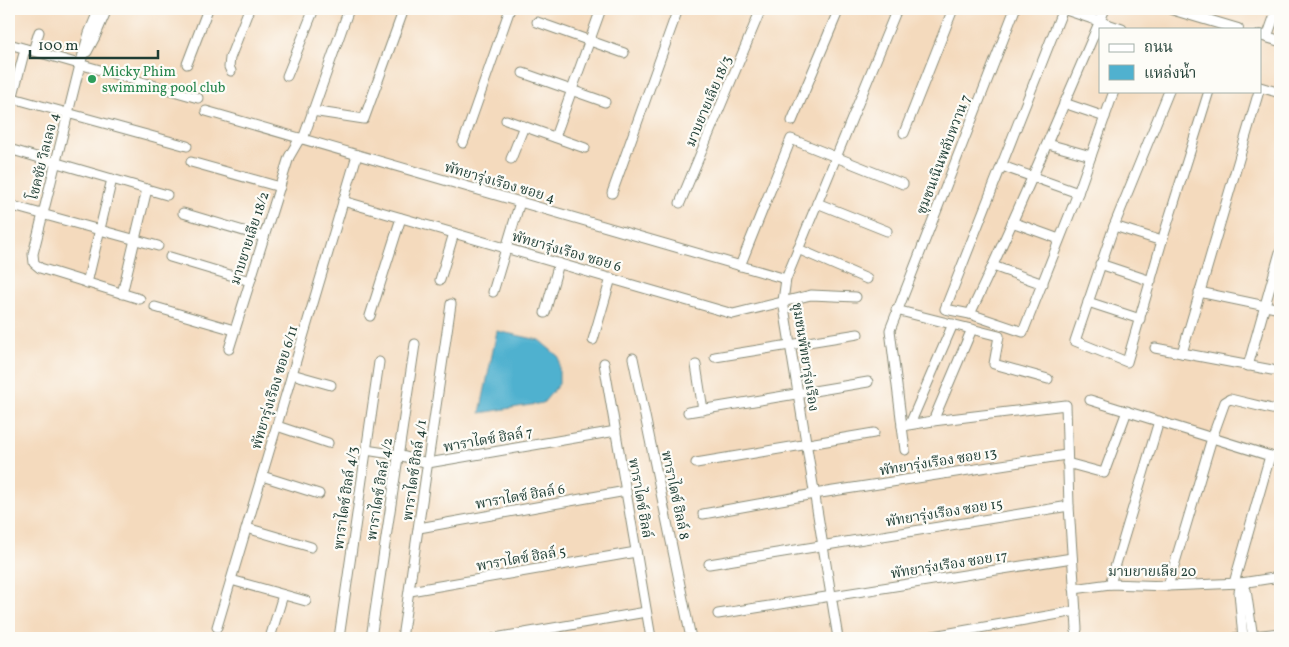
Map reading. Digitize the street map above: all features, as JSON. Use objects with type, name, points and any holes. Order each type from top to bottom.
[{"type":"street","name":"โชคชัย วิลเลจ 4","points":[[87,283],[40,268],[34,263],[32,254],[88,33],[98,9]]},
{"type":"street","name":"โชคชัย วิลเลจ 4","points":[[80,65],[107,9]]},
{"type":"street","points":[[187,64],[208,9]]},
{"type":"street","points":[[232,71],[229,67],[230,58],[249,9]]},
{"type":"street","points":[[288,76],[314,9]]},
{"type":"street","name":"มาบยายเลีย 18/2","points":[[229,349],[289,157],[302,139],[349,9]]},
{"type":"street","points":[[312,112],[364,119],[404,9]]},
{"type":"street","points":[[463,143],[510,9]]},
{"type":"street","points":[[555,137],[601,9]]},
{"type":"street","points":[[612,193],[678,9]]},
{"type":"street","name":"มาบยายเลีย 18/3","points":[[680,203],[761,9]]},
{"type":"street","points":[[792,121],[839,9]]},
{"type":"street","name":"ชุมชนพัทยารุ่งเรือง","points":[[838,638],[783,301],[786,279],[897,9]]},
{"type":"street","points":[[904,133],[953,9]]},
{"type":"street","name":"ชุมชนเนินพลับหวาน 7","points":[[905,450],[906,425],[895,378],[890,330],[896,310],[1015,9]]},
{"type":"street","points":[[1114,92],[1078,193],[1023,332],[970,314],[945,309],[1063,9],[1119,28]]},
{"type":"street","points":[[970,314],[1048,144],[1105,9]]},
{"type":"street","points":[[1171,9],[1209,25],[1231,28]]},
{"type":"street","points":[[1277,9],[1264,36],[1280,41]]},
{"type":"street","points":[[537,22],[624,54]]},
{"type":"street","points":[[9,111],[11,98],[29,50],[39,32]]},
{"type":"street","points":[[9,44],[198,98]]},
{"type":"street","points":[[523,73],[605,102]]},
{"type":"street","points":[[1262,88],[1280,93]]},
{"type":"street","points":[[1169,92],[1114,226],[1075,341],[1127,362],[1162,241],[1209,92]]},
{"type":"street","points":[[1182,353],[1259,92]]},
{"type":"street","points":[[11,98],[187,146]]},
{"type":"street","points":[[1064,103],[1105,117]]},
{"type":"street","name":"พัทยารุ่งเรือง ซอย 4","points":[[206,111],[786,279]]},
{"type":"street","points":[[506,120],[585,148]]},
{"type":"street","points":[[511,160],[524,126]]},
{"type":"street","points":[[740,266],[792,139],[903,184]]},
{"type":"street","points":[[1048,144],[1091,156]]},
{"type":"street","points":[[9,149],[167,196]]},
{"type":"street","name":"พัทยารุ่งเรือง ซอย 6/11","points":[[217,628],[357,155]]},
{"type":"street","points":[[191,162],[280,187]]},
{"type":"street","points":[[1002,166],[1078,193]]},
{"type":"street","points":[[112,179],[87,283],[140,299]]},
{"type":"street","points":[[122,294],[147,190]]},
{"type":"street","name":"พัทยารุ่งเรือง ซอย 6","points":[[344,201],[733,314],[811,295],[856,297]]},
{"type":"street","points":[[493,292],[520,202]]},
{"type":"street","points":[[817,202],[887,231]]},
{"type":"street","points":[[9,205],[158,246]]},
{"type":"street","points":[[183,213],[264,237]]},
{"type":"street","points":[[370,316],[401,218]]},
{"type":"street","points":[[1012,222],[1059,239]]},
{"type":"street","points":[[1114,226],[1162,241]]},
{"type":"street","points":[[440,280],[454,233]]},
{"type":"street","points":[[798,249],[867,279]]},
{"type":"street","points":[[1248,366],[1280,252]]},
{"type":"street","points":[[170,257],[250,281]]},
{"type":"street","points":[[545,313],[559,263]]},
{"type":"street","points":[[1100,264],[1151,281]]},
{"type":"street","points":[[993,266],[1042,284]]},
{"type":"street","points":[[593,340],[611,278]]},
{"type":"street","points":[[1200,292],[1280,309]]},
{"type":"street","points":[[1088,302],[1140,319]]},
{"type":"street","name":"พาราไดซ์ ฮิลล์ 4/1","points":[[402,638],[451,304]]},
{"type":"street","points":[[155,306],[234,330]]},
{"type":"street","points":[[896,310],[999,336],[994,364],[1048,379]]},
{"type":"street","points":[[906,425],[954,324]]},
{"type":"street","points":[[933,420],[972,329]]},
{"type":"street","points":[[715,357],[858,334]]},
{"type":"street","name":"พาราไดซ์ ฮิลล์ 4/2","points":[[371,638],[415,344]]},
{"type":"street","points":[[1155,348],[1272,370]]},
{"type":"street","name":"พาราไดซ์ ฮิลล์ 8","points":[[633,358],[691,638]]},
{"type":"street","name":"พาราไดซ์ ฮิลล์ 4/3","points":[[339,638],[379,362]]},
{"type":"street","name":"พาราไดซ์ ฮิลล์","points":[[604,363],[651,638]]},
{"type":"street","points":[[696,365],[703,410]]},
{"type":"street","points":[[292,374],[331,385]]},
{"type":"street","points":[[688,412],[868,382]]},
{"type":"street","points":[[1090,400],[1280,459]]},
{"type":"street","points":[[1168,586],[1212,438],[1227,400],[1243,401],[1280,411]]},
{"type":"street","points":[[906,425],[933,420],[1066,405],[1069,506],[1077,628],[1075,637]]},
{"type":"street","points":[[1067,459],[1104,473],[1127,411]]},
{"type":"street","points":[[1110,584],[1159,421]]},
{"type":"street","points":[[277,426],[328,443]]},
{"type":"street","name":"พาราไดซ์ ฮิลล์ 7","points":[[366,450],[398,455],[428,463],[616,431]]},
{"type":"street","points":[[696,463],[874,433]]},
{"type":"street","points":[[1270,456],[1238,583],[1246,590],[1245,637],[1280,632]]},
{"type":"street","name":"พัทยารุ่งเรือง ซอย 13","points":[[703,514],[814,494],[1067,459]]},
{"type":"street","points":[[262,476],[319,494]]},
{"type":"street","name":"พาราไดซ์ ฮิลล์ 6","points":[[419,528],[626,491]]},
{"type":"street","name":"พัทยารุ่งเรือง ซอย 15","points":[[709,564],[1069,506]]},
{"type":"street","points":[[247,528],[312,547]]},
{"type":"street","name":"พาราไดซ์ ฮิลล์ 5","points":[[410,591],[636,552]]},
{"type":"street","name":"พัทยารุ่งเรือง ซอย 17","points":[[718,614],[1072,558]]},
{"type":"street","name":"มาบยายเลีย 20","points":[[1074,589],[1110,584],[1168,586],[1238,583],[1280,577]]},
{"type":"street","points":[[231,580],[306,601]]},
{"type":"street","points":[[270,638],[283,595]]},
{"type":"street","points":[[926,638],[1076,611]]},
{"type":"street","points":[[495,638],[646,612]]},
{"type":"water","points":[[497,331],[539,340],[559,357],[559,384],[543,403],[480,413]]},
{"type":"place","name":"Micky Phim swimming pool club","points":[[92,79]]}]
